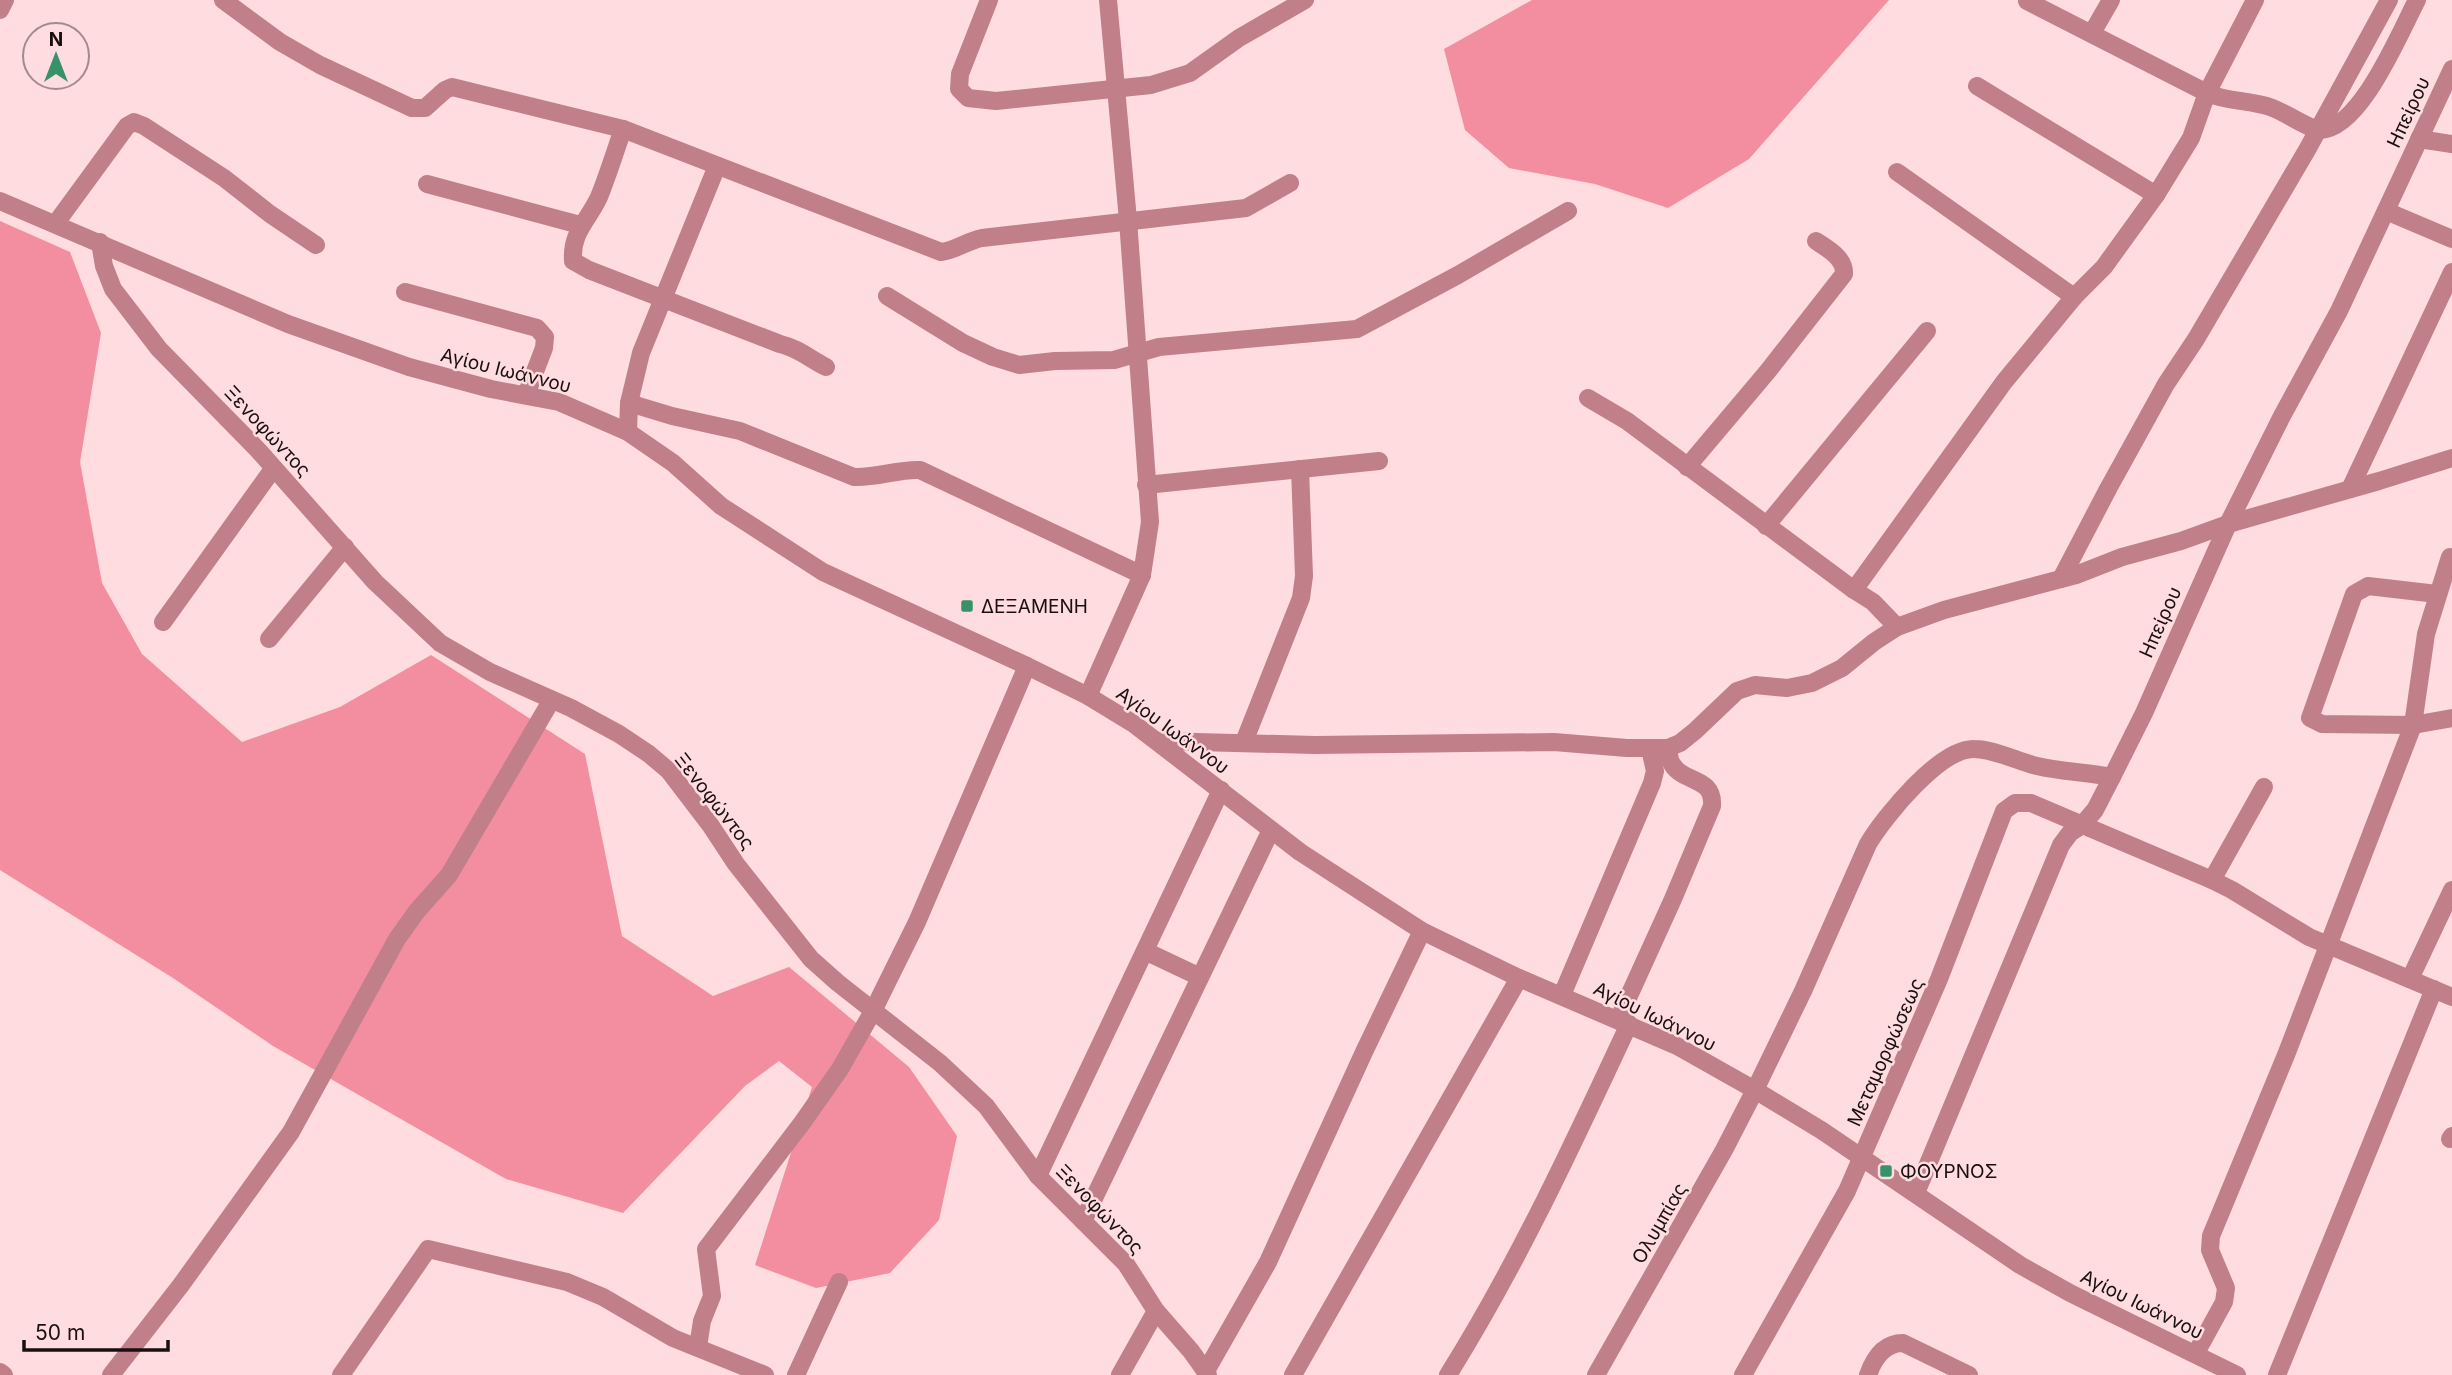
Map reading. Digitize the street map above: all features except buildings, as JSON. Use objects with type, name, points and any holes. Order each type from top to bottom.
[{"type":"street","points":[[0,10],[5,0]]},
{"type":"street","points":[[223,0],[280,42],[320,65],[412,108],[425,108],[452,87],[623,129],[942,252],[953,250],[967,241],[982,238],[1246,208],[1290,183]]},
{"type":"street","points":[[989,0],[960,74],[959,89],[968,99],[996,101],[1151,85],[1190,73],[1239,38],[1305,0]]},
{"type":"street","points":[[1088,696],[1142,575],[1150,522],[1128,220],[1108,0]]},
{"type":"street","points":[[2092,33],[2111,0]]},
{"type":"street","points":[[1854,590],[2004,382],[2074,297],[2104,267],[2156,195],[2191,138],[2207,93],[2255,0]]},
{"type":"street","points":[[2061,579],[2166,384],[2196,339],[2389,0]]},
{"type":"street","points":[[2027,1],[2207,93],[2224,100],[2244,100],[2273,108],[2317,130],[2328,128],[2345,118],[2368,93],[2417,0]]},
{"type":"street","name":"Ηπείρου","points":[[1916,1193],[2062,845],[2070,833],[2082,825],[2095,810],[2112,777],[2144,713],[2228,524],[2339,311],[2452,69]]},
{"type":"street","points":[[1978,86],[2156,195]]},
{"type":"street","points":[[56,223],[127,125],[134,122],[145,126],[224,178],[316,245]]},
{"type":"street","points":[[623,129],[600,195],[590,214],[580,225],[572,249],[573,261],[589,270],[780,344],[797,348],[826,367]]},
{"type":"street","points":[[2419,139],[2452,144]]},
{"type":"street","points":[[628,432],[629,403],[637,364],[717,166]]},
{"type":"street","points":[[1897,172],[2074,297]]},
{"type":"street","points":[[427,184],[580,225]]},
{"type":"street","name":"Αγίου Ιωάννου","points":[[0,201],[300,329],[409,367],[491,389],[559,402],[628,432],[673,463],[721,506],[823,572],[1088,696],[1159,741],[1300,852],[1422,931],[1520,978],[1677,1046],[1755,1090],[1916,1193],[2020,1265],[2070,1293],[2237,1375]]},
{"type":"street","points":[[887,296],[963,343],[1019,365],[1055,361],[1114,360],[1159,346],[1357,329],[1458,275],[1568,211]]},
{"type":"street","points":[[2385,211],[2452,239]]},
{"type":"street","points":[[1687,467],[1768,371],[1844,274],[1844,267],[1839,259],[1816,240]]},
{"type":"street","name":"Ξενοφώντος","points":[[100,242],[104,266],[113,289],[159,349],[375,582],[440,643],[490,672],[571,708],[619,734],[669,771],[736,864],[811,959],[968,1087],[997,1119],[1038,1176],[1126,1264],[1156,1311],[1207,1373]]},
{"type":"street","points":[[2350,489],[2452,272]]},
{"type":"street","points":[[405,292],[537,328],[545,337],[544,348],[526,395]]},
{"type":"street","points":[[1766,526],[1927,331]]},
{"type":"street","points":[[1588,398],[1627,421],[1766,526],[1873,602],[1897,628]]},
{"type":"street","points":[[629,403],[740,431],[854,477],[869,478],[920,470],[1142,575]]},
{"type":"street","points":[[1159,741],[1427,745],[1554,742],[1659,748],[1680,743],[1737,691],[1755,685],[1787,688],[1811,683],[1842,668],[1874,642],[1897,628],[1944,610],[2061,579],[2228,524],[2452,458]]},
{"type":"street","points":[[1146,485],[1379,461]]},
{"type":"street","points":[[163,622],[273,469]]},
{"type":"street","points":[[1244,743],[1301,598],[1304,576],[1300,469]]},
{"type":"street","points":[[269,639],[345,547]]},
{"type":"street","points":[[2196,1353],[2224,1302],[2226,1288],[2210,1250],[2211,1236],[2286,1055],[2413,725],[2426,634],[2450,557]]},
{"type":"street","points":[[2437,594],[2368,586],[2354,594],[2310,718],[2322,724],[2413,725],[2452,718]]},
{"type":"street","points":[[698,1347],[702,1321],[712,1296],[706,1249],[802,1123],[839,1069],[873,1011],[917,922],[1027,666]]},
{"type":"street","points":[[111,1375],[291,1132],[397,939],[417,911],[449,875],[551,701]]},
{"type":"street","points":[[1562,995],[1652,783],[1659,748]]},
{"type":"street","points":[[1448,1375],[1517,1256],[1561,1170],[1712,806],[1713,795],[1707,787],[1681,774],[1659,748]]},
{"type":"street","name":"Ολυμπίας","points":[[1596,1375],[1724,1150],[1803,990],[1868,844],[1895,806],[1939,763],[1957,752],[1974,748],[2041,767],[2112,777]]},
{"type":"street","points":[[2212,880],[2264,787]]},
{"type":"street","points":[[1038,1176],[1221,790]]},
{"type":"street","name":"Μεταμορφώσεως","points":[[1743,1375],[1830,1223],[1861,1158],[1939,979],[2004,811],[2015,803],[2031,803],[2082,825]]},
{"type":"street","points":[[2082,825],[2212,880],[2292,929],[2452,997]]},
{"type":"street","points":[[1083,1220],[1271,830]]},
{"type":"street","points":[[2410,979],[2452,890]]},
{"type":"street","points":[[1207,1373],[1268,1262],[1422,931]]},
{"type":"street","points":[[1145,951],[1200,977]]},
{"type":"street","points":[[1293,1375],[1520,978]]},
{"type":"street","points":[[2277,1375],[2434,989]]},
{"type":"street","points":[[341,1375],[428,1248],[567,1282],[621,1307],[673,1338],[765,1375]]},
{"type":"street","points":[[796,1375],[839,1282]]},
{"type":"street","points":[[1120,1375],[1156,1311]]},
{"type":"street","points":[[1868,1375],[1883,1349],[1893,1343],[1903,1343],[1969,1375]]},
{"type":"shaded area","points":[[1532,0],[1889,0],[1749,159],[1668,208],[1595,184],[1509,168],[1465,130],[1444,49]]},
{"type":"shaded area","points":[[0,221],[70,252],[101,333],[80,462],[102,583],[142,654],[242,742],[340,707],[431,655],[585,754],[622,936],[713,996],[789,967],[909,1067],[957,1136],[939,1220],[890,1273],[816,1288],[755,1265],[812,1087],[779,1061],[745,1086],[623,1213],[506,1179],[273,1046],[173,978],[0,870]]},
{"type":"place","name":"ΔΕΞΑΜΕΝΗ","points":[[967,606]]},
{"type":"place","name":"ΦΟΥΡΝΟΣ","points":[[1886,1171]]}]
